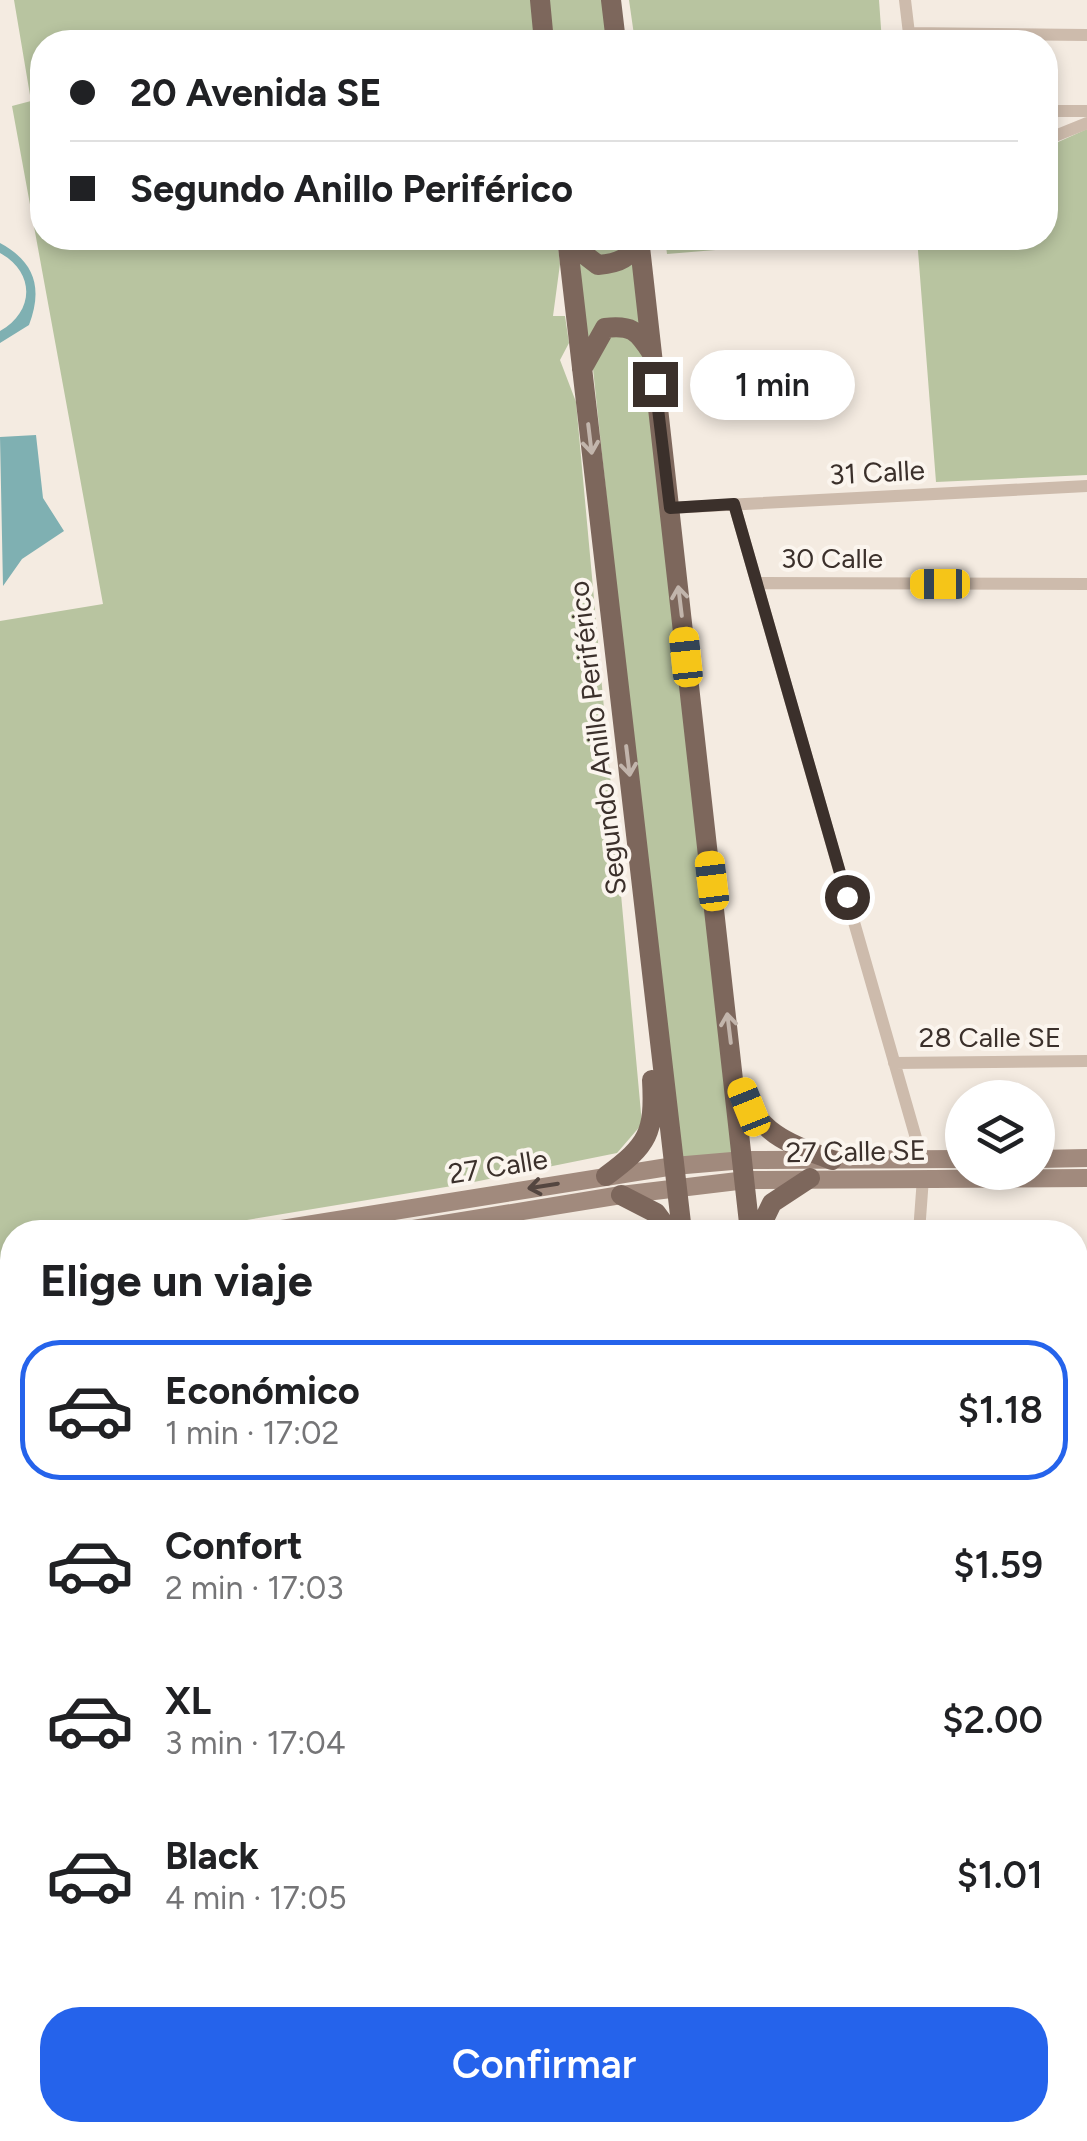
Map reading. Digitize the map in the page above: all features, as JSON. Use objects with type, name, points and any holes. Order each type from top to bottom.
[{"type":"main road","points":[[540,0],[543,30]]},
{"type":"main road","points":[[612,0],[615,30]]},
{"type":"main road","name":"Segundo Anillo Periférico","points":[[568,250],[680,1220]]},
{"type":"main road","points":[[579,250],[598,265],[619,263],[633,250]]},
{"type":"main road","points":[[639,250],[749,1220]]},
{"type":"main road","points":[[582,369],[605,328],[628,325],[638,332],[652,354]]},
{"type":"main road","points":[[606,1176],[644,1144],[652,1126],[651,963]]},
{"type":"main road","points":[[734,1068],[758,1123],[783,1140],[832,1160]]},
{"type":"main road","points":[[1055,1159],[1087,1158]]},
{"type":"main road","name":"27 Calle SE","points":[[745,1170],[832,1160],[1087,1178]]},
{"type":"main road","name":"27 Calle SE","points":[[745,1170],[810,1178],[945,1163]]},
{"type":"main road","name":"27 Calle","points":[[336,1220],[606,1176],[675,1177],[745,1170]]},
{"type":"main road","name":"27 Calle","points":[[468,1220],[621,1195],[675,1177]]},
{"type":"main road","points":[[765,1220],[782,1193],[810,1178]]},
{"type":"main road","points":[[621,1195],[661,1220]]},
{"type":"street","points":[[906,0],[908,30]]},
{"type":"street","points":[[1058,35],[1087,35]]},
{"type":"street","points":[[1058,111],[1087,111]]},
{"type":"street","points":[[1058,134],[1087,122]]},
{"type":"street","name":"31 Calle","points":[[670,508],[1087,486]]},
{"type":"street","points":[[734,504],[922,1168],[920,1220]]},
{"type":"street","name":"30 Calle","points":[[757,583],[1087,584]]},
{"type":"street","name":"28 Calle SE","points":[[894,1063],[1087,1061]]},
{"type":"green space","points":[[14,0],[532,0],[535,30],[30,30],[30,95]]},
{"type":"green space","points":[[543,0],[610,0],[614,30],[547,30]]},
{"type":"green space","points":[[629,0],[879,0],[881,30],[633,30]]},
{"type":"green space","points":[[30,101],[30,205],[12,106]]},
{"type":"green space","points":[[1087,129],[1087,475],[936,482],[918,250],[1058,250],[1058,142]]},
{"type":"green space","points":[[38,250],[558,250],[553,316],[565,316],[569,343],[560,360],[576,402],[642,1124],[617,1153],[464,1184],[246,1220],[0,1220],[0,621],[103,604]]},
{"type":"green space","points":[[585,250],[632,250],[632,251],[599,263]]},
{"type":"green space","points":[[666,250],[715,250],[667,254]]},
{"type":"green space","points":[[640,251],[649,336],[627,323],[587,347],[579,257]]},
{"type":"green space","points":[[624,332],[647,354],[742,1159],[677,1164],[593,369],[606,339]]},
{"type":"water","points":[[0,243],[28,268],[35,299],[29,325],[0,343],[0,331],[19,314],[26,292],[20,271],[0,253]]},
{"type":"water","points":[[36,435],[43,498],[64,531],[22,559],[3,586],[0,437]]},
{"type":"route","points":[[655,384],[670,508],[734,504],[847,897]]}]
